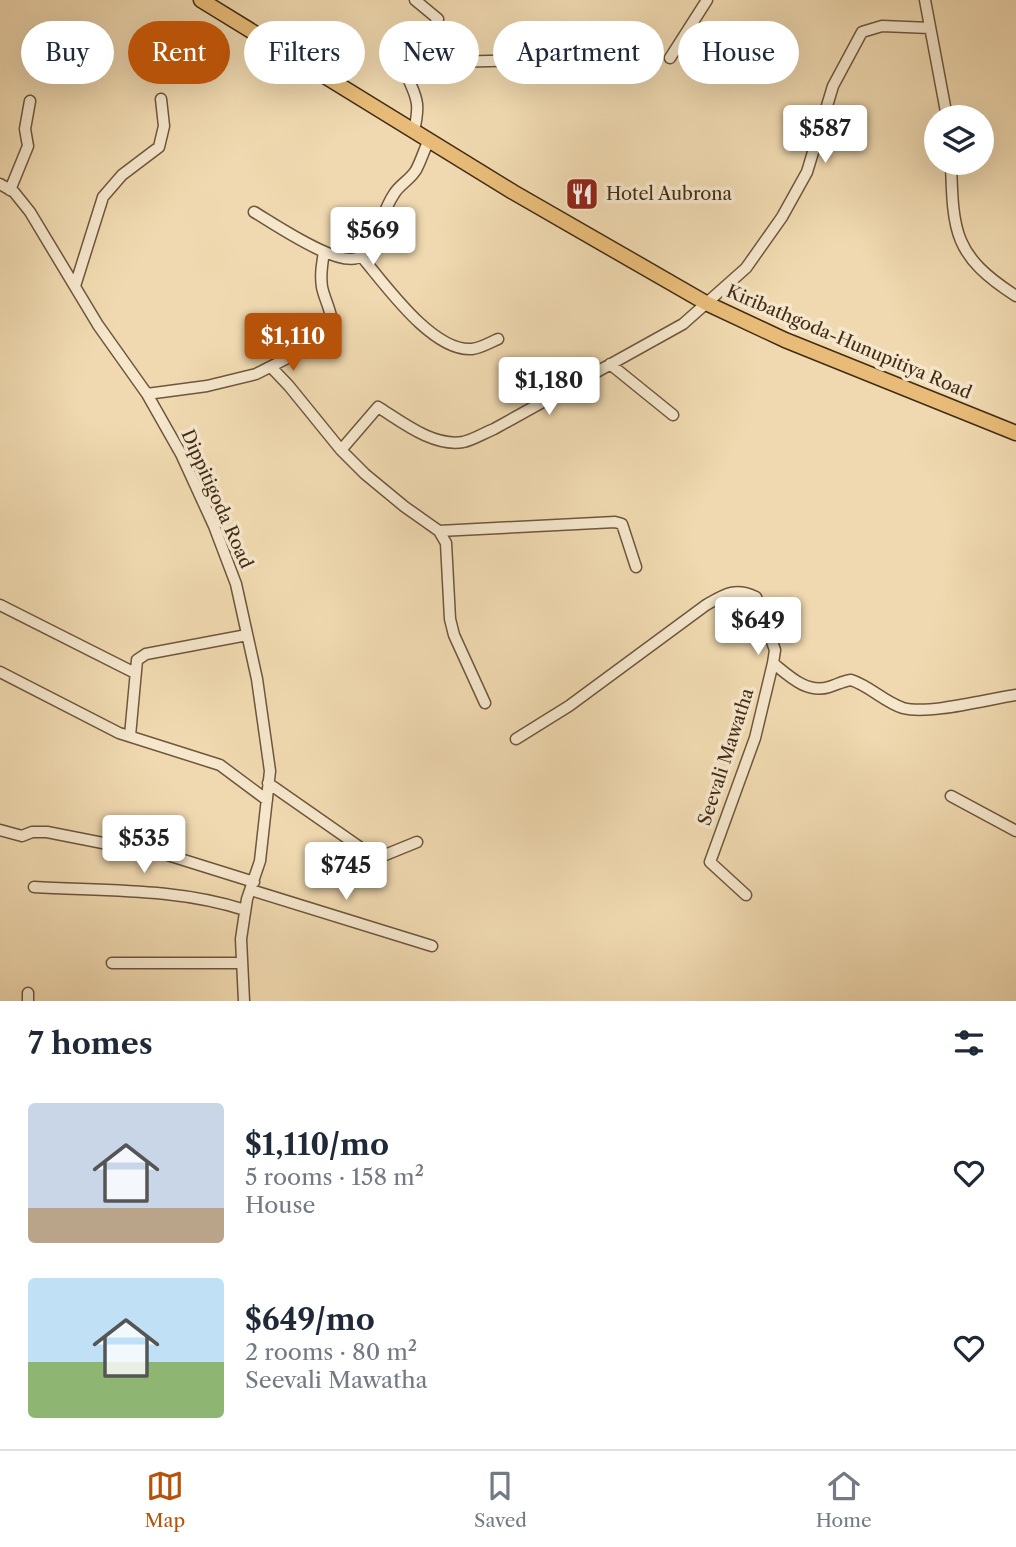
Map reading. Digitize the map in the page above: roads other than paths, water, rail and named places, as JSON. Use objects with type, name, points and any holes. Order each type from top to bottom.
[{"type":"main road","name":"Kiribathgoda-Hunupitiya Road","points":[[201,0],[513,192],[706,303],[785,340],[1016,433]]},
{"type":"street","points":[[415,0],[437,21]]},
{"type":"street","points":[[670,58],[707,0]]},
{"type":"street","points":[[925,0],[945,105]]},
{"type":"street","points":[[341,450],[378,407],[417,431],[441,440],[462,442],[514,418],[683,324],[746,268],[782,217],[807,172],[833,86],[862,32],[882,26],[930,29]]},
{"type":"street","points":[[409,84],[417,104],[414,131]]},
{"type":"street","points":[[75,286],[103,197],[122,175],[159,147],[164,126],[161,99]]},
{"type":"street","points":[[5,187],[28,146],[26,128],[30,102]]},
{"type":"street","points":[[254,212],[324,252],[342,259],[354,259],[361,256],[370,243],[394,192],[415,171],[429,140]]},
{"type":"street","points":[[951,175],[953,215],[962,245],[978,268],[1016,296]]},
{"type":"street","name":"Dippitigoda Road","points":[[5,187],[30,212],[97,325],[147,394],[181,454],[214,526],[236,584],[257,679],[270,771],[260,861],[245,911],[241,939],[244,1001]]},
{"type":"street","points":[[147,394],[232,381],[271,367],[329,337],[333,326],[322,287],[324,252]]},
{"type":"street","points":[[361,256],[435,337],[473,349],[498,339]]},
{"type":"street","points":[[610,364],[673,415]]},
{"type":"street","points":[[271,367],[341,450],[395,499],[439,531],[446,543],[450,619],[454,635],[485,703]]},
{"type":"street","points":[[439,531],[615,522],[622,524],[636,567]]},
{"type":"street","points":[[516,738],[569,706],[706,605],[730,592],[745,592],[756,597],[775,650],[773,663],[791,678],[813,690],[851,680],[874,691],[890,703],[913,710],[1016,695]]},
{"type":"street","points":[[0,605],[135,673]]},
{"type":"street","points":[[130,736],[137,660],[146,654],[247,635]]},
{"type":"street","name":"Seevali Mawatha","points":[[746,895],[710,862],[755,738],[773,663]]},
{"type":"street","points":[[0,672],[119,733],[220,765],[267,800]]},
{"type":"street","points":[[268,783],[373,857],[417,842]]},
{"type":"street","points":[[951,796],[1016,831]]},
{"type":"street","points":[[0,830],[22,836],[32,832],[47,832],[113,845],[142,847],[432,946]]},
{"type":"street","points":[[34,887],[178,894],[214,900],[245,911]]},
{"type":"street","points":[[112,963],[242,962]]},
{"type":"place","name":"Hotel Aubrona","points":[[582,194]]}]
